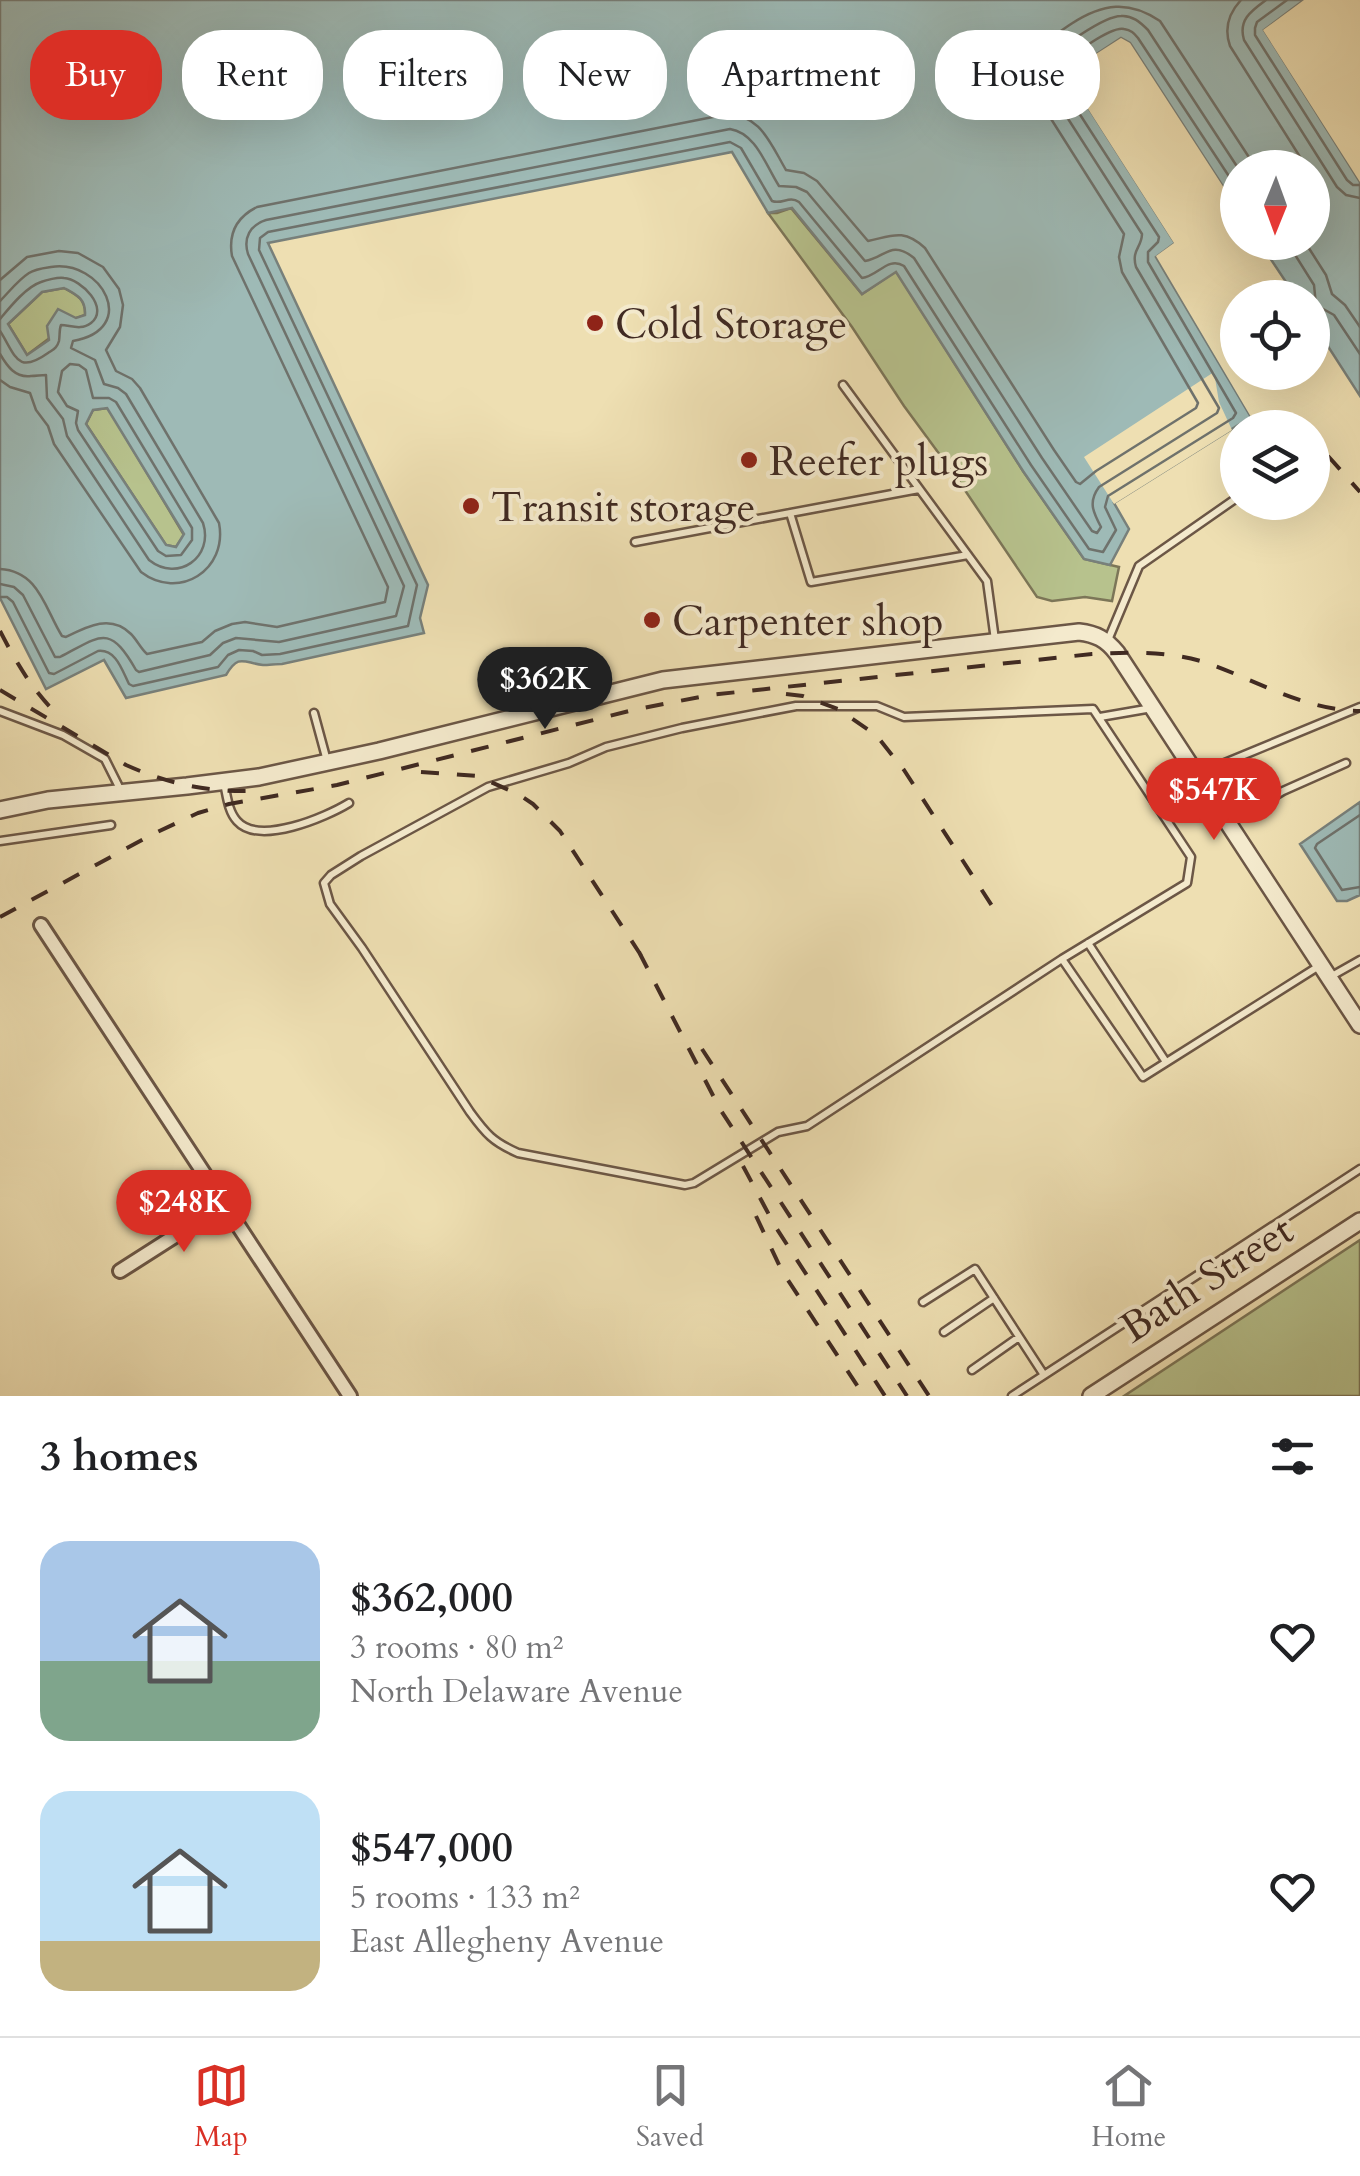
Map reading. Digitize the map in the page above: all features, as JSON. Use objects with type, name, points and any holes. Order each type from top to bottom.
[{"type":"street","points":[[0,810],[48,800],[224,782],[327,762],[663,680],[1079,632],[1100,637],[1153,708],[1360,1025]]},
{"type":"street","points":[[41,925],[350,1396]]},
{"type":"street","points":[[120,1271],[225,1204]]},
{"type":"street","name":"Bath Street","points":[[1091,1396],[1360,1221]]},
{"type":"lane","points":[[843,384],[987,581],[996,641]]},
{"type":"lane","points":[[635,542],[920,489]]},
{"type":"lane","points":[[1100,637],[1138,566],[1220,509]]},
{"type":"lane","points":[[790,513],[811,582],[968,555]]},
{"type":"lane","points":[[796,706],[877,706],[904,718],[1093,709],[1099,718],[1190,856],[1187,883],[1062,959],[808,1126],[778,1132],[685,1185],[518,1153],[488,1137],[330,904],[324,884],[331,875],[362,856],[488,787],[569,763],[606,747],[682,728],[796,706]]},
{"type":"lane","points":[[1197,774],[1360,707]]},
{"type":"lane","points":[[1099,718],[1153,708]]},
{"type":"lane","points":[[0,711],[63,735],[106,760],[122,792]]},
{"type":"lane","points":[[314,713],[327,762]]},
{"type":"lane","points":[[1228,824],[1283,792],[1346,763]]},
{"type":"lane","points":[[224,782],[231,813],[240,825],[255,831],[308,822],[349,803]]},
{"type":"lane","points":[[0,841],[111,825]]},
{"type":"lane","points":[[1088,944],[1166,1062]]},
{"type":"lane","points":[[1062,959],[1143,1077],[1325,971],[1360,960]]},
{"type":"lane","points":[[1012,1396],[1360,1169]]},
{"type":"lane","points":[[923,1302],[975,1269],[1044,1375]]},
{"type":"lane","points":[[944,1332],[994,1298]]},
{"type":"lane","points":[[972,1370],[1019,1337]]},
{"type":"green space","points":[[791,208],[862,294],[896,271],[1084,559],[1119,567],[1112,601],[1085,597],[1052,601],[1037,597],[852,327],[768,213]]},
{"type":"green space","points":[[64,288],[82,301],[85,315],[27,355],[8,324],[42,292]]},
{"type":"green space","points":[[108,408],[184,535],[176,547],[166,545],[86,424],[93,410]]},
{"type":"green space","points":[[1360,1240],[1360,1396],[1124,1396]]},
{"type":"water","points":[[0,0],[1304,0],[1264,30],[1360,182],[1360,396],[1330,349],[1330,280],[1285,280],[1271,260],[1330,260],[1330,150],[1220,150],[1220,182],[1130,43],[1121,38],[1100,52],[1100,30],[935,30],[935,120],[1096,120],[1175,243],[1156,257],[1220,365],[1220,390],[1235,390],[1247,410],[1220,410],[1220,436],[1114,503],[1129,529],[1110,565],[1084,559],[896,272],[862,294],[792,208],[768,213],[732,152],[268,243],[428,585],[420,618],[424,633],[282,664],[238,662],[226,675],[126,698],[104,660],[46,689],[0,598]],"holes":[[[64,288],[77,295],[85,315],[76,318],[58,309],[47,326],[49,340],[27,355],[8,324],[42,292]],[[107,408],[184,534],[176,547],[166,545],[86,424],[93,410]]]},
{"type":"water","points":[[1360,802],[1360,895],[1337,901],[1300,844]]},
{"type":"pier","points":[[1309,0],[1270,31],[1360,172],[1360,182],[1263,30]]},
{"type":"pier","points":[[1121,38],[1130,43],[1220,182],[1220,191],[1123,44],[1100,56],[1100,51]]},
{"type":"pier","points":[[1100,117],[1179,241],[1178,247],[1163,258],[1220,354],[1220,364],[1156,256],[1174,243],[1095,120]]},
{"type":"pier","points":[[1214,372],[1223,410],[1220,438],[1114,504],[1084,457]]},
{"type":"pier","points":[[1235,390],[1241,390],[1253,410],[1247,410]]},
{"type":"railway","points":[[1330,458],[1360,492]]},
{"type":"railway","points":[[0,631],[25,675],[58,715]]},
{"type":"railway","points":[[0,917],[198,813],[337,785],[633,710],[710,695],[1092,654],[1135,653],[1193,659],[1300,700],[1360,711]]},
{"type":"railway","points":[[0,690],[126,765],[202,788],[250,791]]},
{"type":"railway","points":[[786,694],[838,709],[876,735],[904,770],[996,912]]},
{"type":"railway","points":[[421,772],[477,776],[533,804],[560,831],[646,963]]},
{"type":"railway","points":[[639,952],[720,1109],[907,1396]]},
{"type":"railway","points":[[702,1049],[929,1396]]},
{"type":"railway","points":[[743,1166],[775,1226],[885,1396]]},
{"type":"railway","points":[[756,1216],[782,1271],[864,1396]]},
{"type":"place","name":"Cold Storage","points":[[595,323]]},
{"type":"place","name":"Reefer plugs","points":[[749,460]]},
{"type":"place","name":"Transit storage","points":[[471,506]]},
{"type":"place","name":"Carpenter shop","points":[[652,620]]}]
